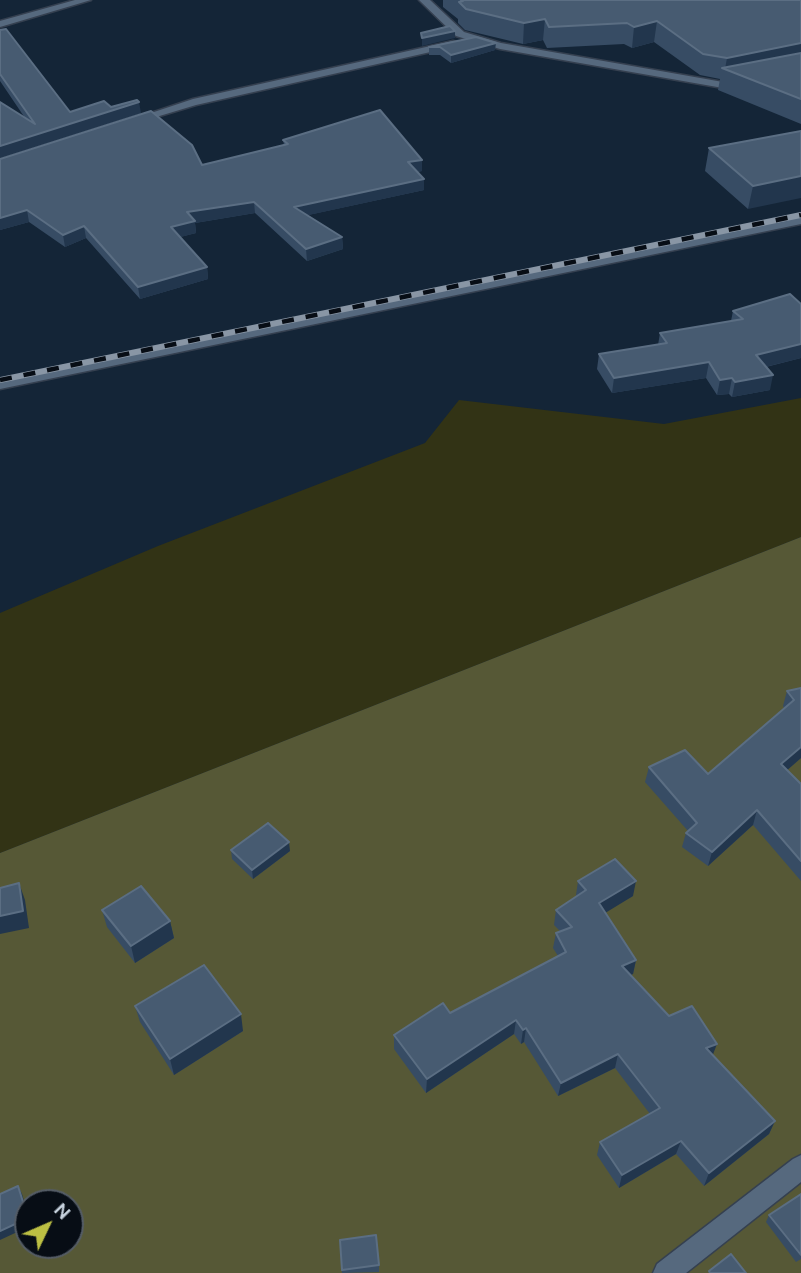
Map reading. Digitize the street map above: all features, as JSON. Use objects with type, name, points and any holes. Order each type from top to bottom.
[{"type":"street","points":[[0,24],[86,0]]},
{"type":"street","points":[[424,0],[460,34],[500,46],[723,85],[749,80]]},
{"type":"street","points":[[116,127],[193,102],[477,39]]},
{"type":"street","points":[[0,385],[801,220]]},
{"type":"street","points":[[666,1273],[801,1167]]},
{"type":"green space","points":[[801,398],[801,537],[0,853],[0,613],[158,546],[425,443],[459,400],[664,424]]},
{"type":"green space","points":[[801,537],[801,1273],[0,1273],[0,853]]},
{"type":"building","points":[[461,0],[801,0],[801,43],[727,58],[703,54],[657,21],[634,27],[627,23],[549,27],[545,19],[524,23],[466,9],[459,2],[463,1]]},
{"type":"building","points":[[450,26],[455,31],[422,38],[421,33]]},
{"type":"building","points":[[6,29],[70,112],[104,101],[111,107],[137,100],[139,102],[0,146],[0,102],[35,124],[0,74],[0,30]]},
{"type":"building","points":[[476,37],[496,43],[451,55],[440,47],[429,47]]},
{"type":"building","points":[[801,53],[801,99],[722,68]]},
{"type":"building","points":[[380,110],[422,160],[408,162],[424,179],[294,207],[342,237],[306,249],[254,202],[187,212],[195,221],[171,227],[207,267],[138,287],[84,226],[63,235],[27,210],[0,218],[0,159],[151,111],[192,145],[202,165],[288,144],[283,140]]},
{"type":"building","points":[[801,131],[801,176],[753,186],[709,148]]},
{"type":"building","points":[[790,294],[801,304],[801,344],[756,355],[773,375],[735,382],[732,378],[720,380],[709,362],[614,378],[599,354],[667,343],[660,333],[743,319],[733,311]]},
{"type":"building","points":[[801,688],[801,747],[781,764],[801,784],[801,861],[757,810],[712,852],[686,833],[697,823],[649,767],[685,750],[708,774],[794,700],[787,691]]},
{"type":"building","points":[[268,823],[289,842],[252,870],[231,850]]},
{"type":"building","points":[[615,859],[636,881],[599,903],[636,960],[622,966],[669,1016],[692,1006],[717,1044],[706,1048],[775,1121],[709,1173],[681,1141],[622,1175],[600,1142],[660,1108],[618,1054],[561,1083],[526,1028],[523,1030],[516,1020],[427,1079],[394,1035],[443,1003],[450,1013],[566,952],[556,933],[572,927],[556,910],[586,890],[578,881]]},
{"type":"building","points":[[19,883],[23,911],[0,916],[0,888]]},
{"type":"building","points":[[141,886],[170,921],[131,946],[102,910]]},
{"type":"building","points":[[204,965],[241,1014],[170,1059],[135,1006]]},
{"type":"building","points":[[18,1186],[19,1189],[14,1189],[14,1224],[0,1231],[0,1194]]},
{"type":"building","points":[[801,1194],[801,1255],[769,1215]]},
{"type":"building","points":[[376,1235],[379,1265],[342,1270],[340,1240]]},
{"type":"building","points":[[731,1254],[746,1273],[710,1273],[709,1271]]},
{"type":"railway","points":[[0,380],[801,215]]}]
